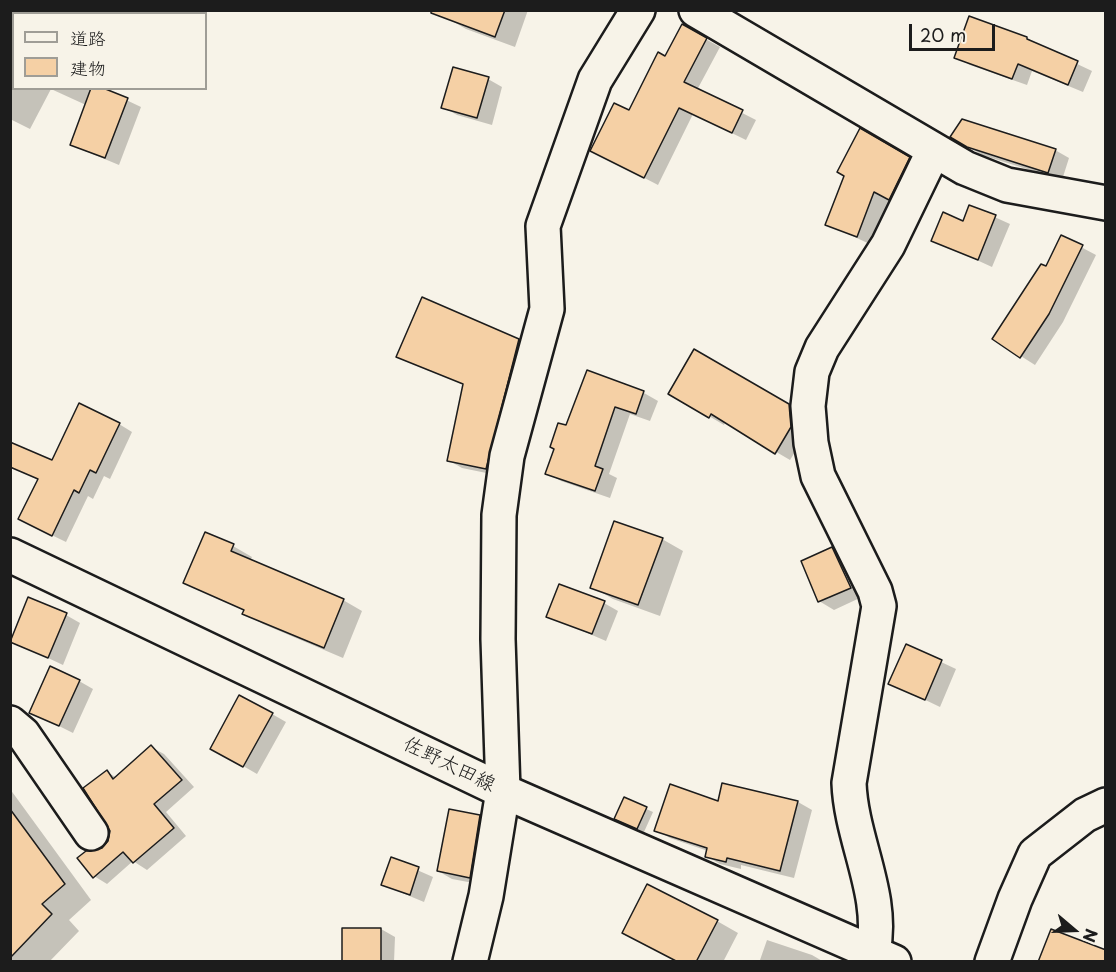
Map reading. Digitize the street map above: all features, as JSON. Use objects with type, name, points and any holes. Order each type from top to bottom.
[{"type":"main road","points":[[470,962],[486,896],[503,791],[498,639],[499,515],[507,456],[547,309],[543,226],[595,80],[638,10]]},
{"type":"main road","points":[[696,10],[965,168],[1007,185],[1106,203]]},
{"type":"main road","points":[[884,957],[877,934],[876,910],[850,805],[849,783],[879,606],[875,591],[818,476],[811,443],[808,406],[812,372],[822,348],[888,245],[934,150]]},
{"type":"main road","name":"佐野太田線","points":[[10,555],[503,791],[884,957]]},
{"type":"main road","points":[[10,723],[23,734],[91,833]]},
{"type":"main road","points":[[992,962],[1015,899],[1035,854],[1084,814],[1106,805]]},
{"type":"building","points":[[431,10],[505,10],[495,37],[431,13]]},
{"type":"building","points":[[969,16],[1027,37],[1027,39],[1078,61],[1068,85],[1018,64],[1012,79],[954,58]]},
{"type":"building","points":[[682,24],[707,38],[684,82],[743,110],[732,133],[679,108],[644,178],[590,151],[614,103],[629,110],[658,52],[665,56]]},
{"type":"building","points":[[453,67],[489,77],[477,118],[441,108]]},
{"type":"building","points":[[90,90],[108,90],[128,98],[105,158],[70,145]]},
{"type":"building","points":[[962,119],[1056,149],[1048,173],[967,147],[950,137]]},
{"type":"building","points":[[860,128],[910,157],[889,200],[874,192],[857,237],[825,225],[844,176],[837,172]]},
{"type":"building","points":[[969,205],[996,215],[978,260],[931,241],[943,212],[963,221]]},
{"type":"building","points":[[1061,235],[1083,245],[1049,314],[1020,358],[992,339],[1041,264],[1046,266]]},
{"type":"building","points":[[422,297],[519,339],[486,469],[447,461],[463,384],[396,357]]},
{"type":"building","points":[[694,349],[789,404],[791,427],[775,454],[711,414],[709,418],[668,394]]},
{"type":"building","points":[[587,370],[644,391],[636,414],[615,407],[595,466],[603,469],[595,491],[545,474],[554,449],[550,447],[558,423],[566,425]]},
{"type":"building","points":[[79,403],[120,423],[96,473],[90,470],[79,493],[74,490],[52,536],[18,519],[38,479],[10,467],[10,442],[52,460]]},
{"type":"building","points":[[614,521],[663,538],[638,605],[590,588]]},
{"type":"building","points":[[205,532],[234,544],[231,551],[344,599],[324,648],[242,614],[244,610],[183,583]]},
{"type":"building","points":[[832,547],[851,588],[818,602],[801,561]]},
{"type":"building","points":[[559,584],[605,601],[592,634],[546,617]]},
{"type":"building","points":[[28,597],[67,613],[48,658],[10,642]]},
{"type":"building","points":[[906,644],[942,660],[925,700],[888,684]]},
{"type":"building","points":[[50,666],[80,680],[59,726],[29,713]]},
{"type":"building","points":[[239,695],[273,713],[243,767],[210,749]]},
{"type":"building","points":[[151,745],[182,780],[154,804],[174,828],[133,863],[123,852],[93,878],[77,858],[86,851],[102,848],[108,841],[110,831],[83,788],[107,770],[113,779]]},
{"type":"building","points":[[722,783],[798,801],[780,871],[727,858],[726,862],[705,857],[707,848],[654,831],[670,784],[718,801]]},
{"type":"building","points":[[624,797],[647,807],[637,829],[614,819]]},
{"type":"building","points":[[10,809],[65,884],[42,904],[52,914],[10,958]]},
{"type":"building","points":[[449,809],[480,815],[470,878],[437,871]]},
{"type":"building","points":[[391,857],[419,867],[410,895],[381,885]]},
{"type":"building","points":[[647,884],[718,920],[696,962],[678,962],[622,933]]},
{"type":"building","points":[[342,928],[381,928],[381,962],[342,962]]},
{"type":"building","points":[[1051,929],[1106,950],[1106,962],[1038,962]]}]
